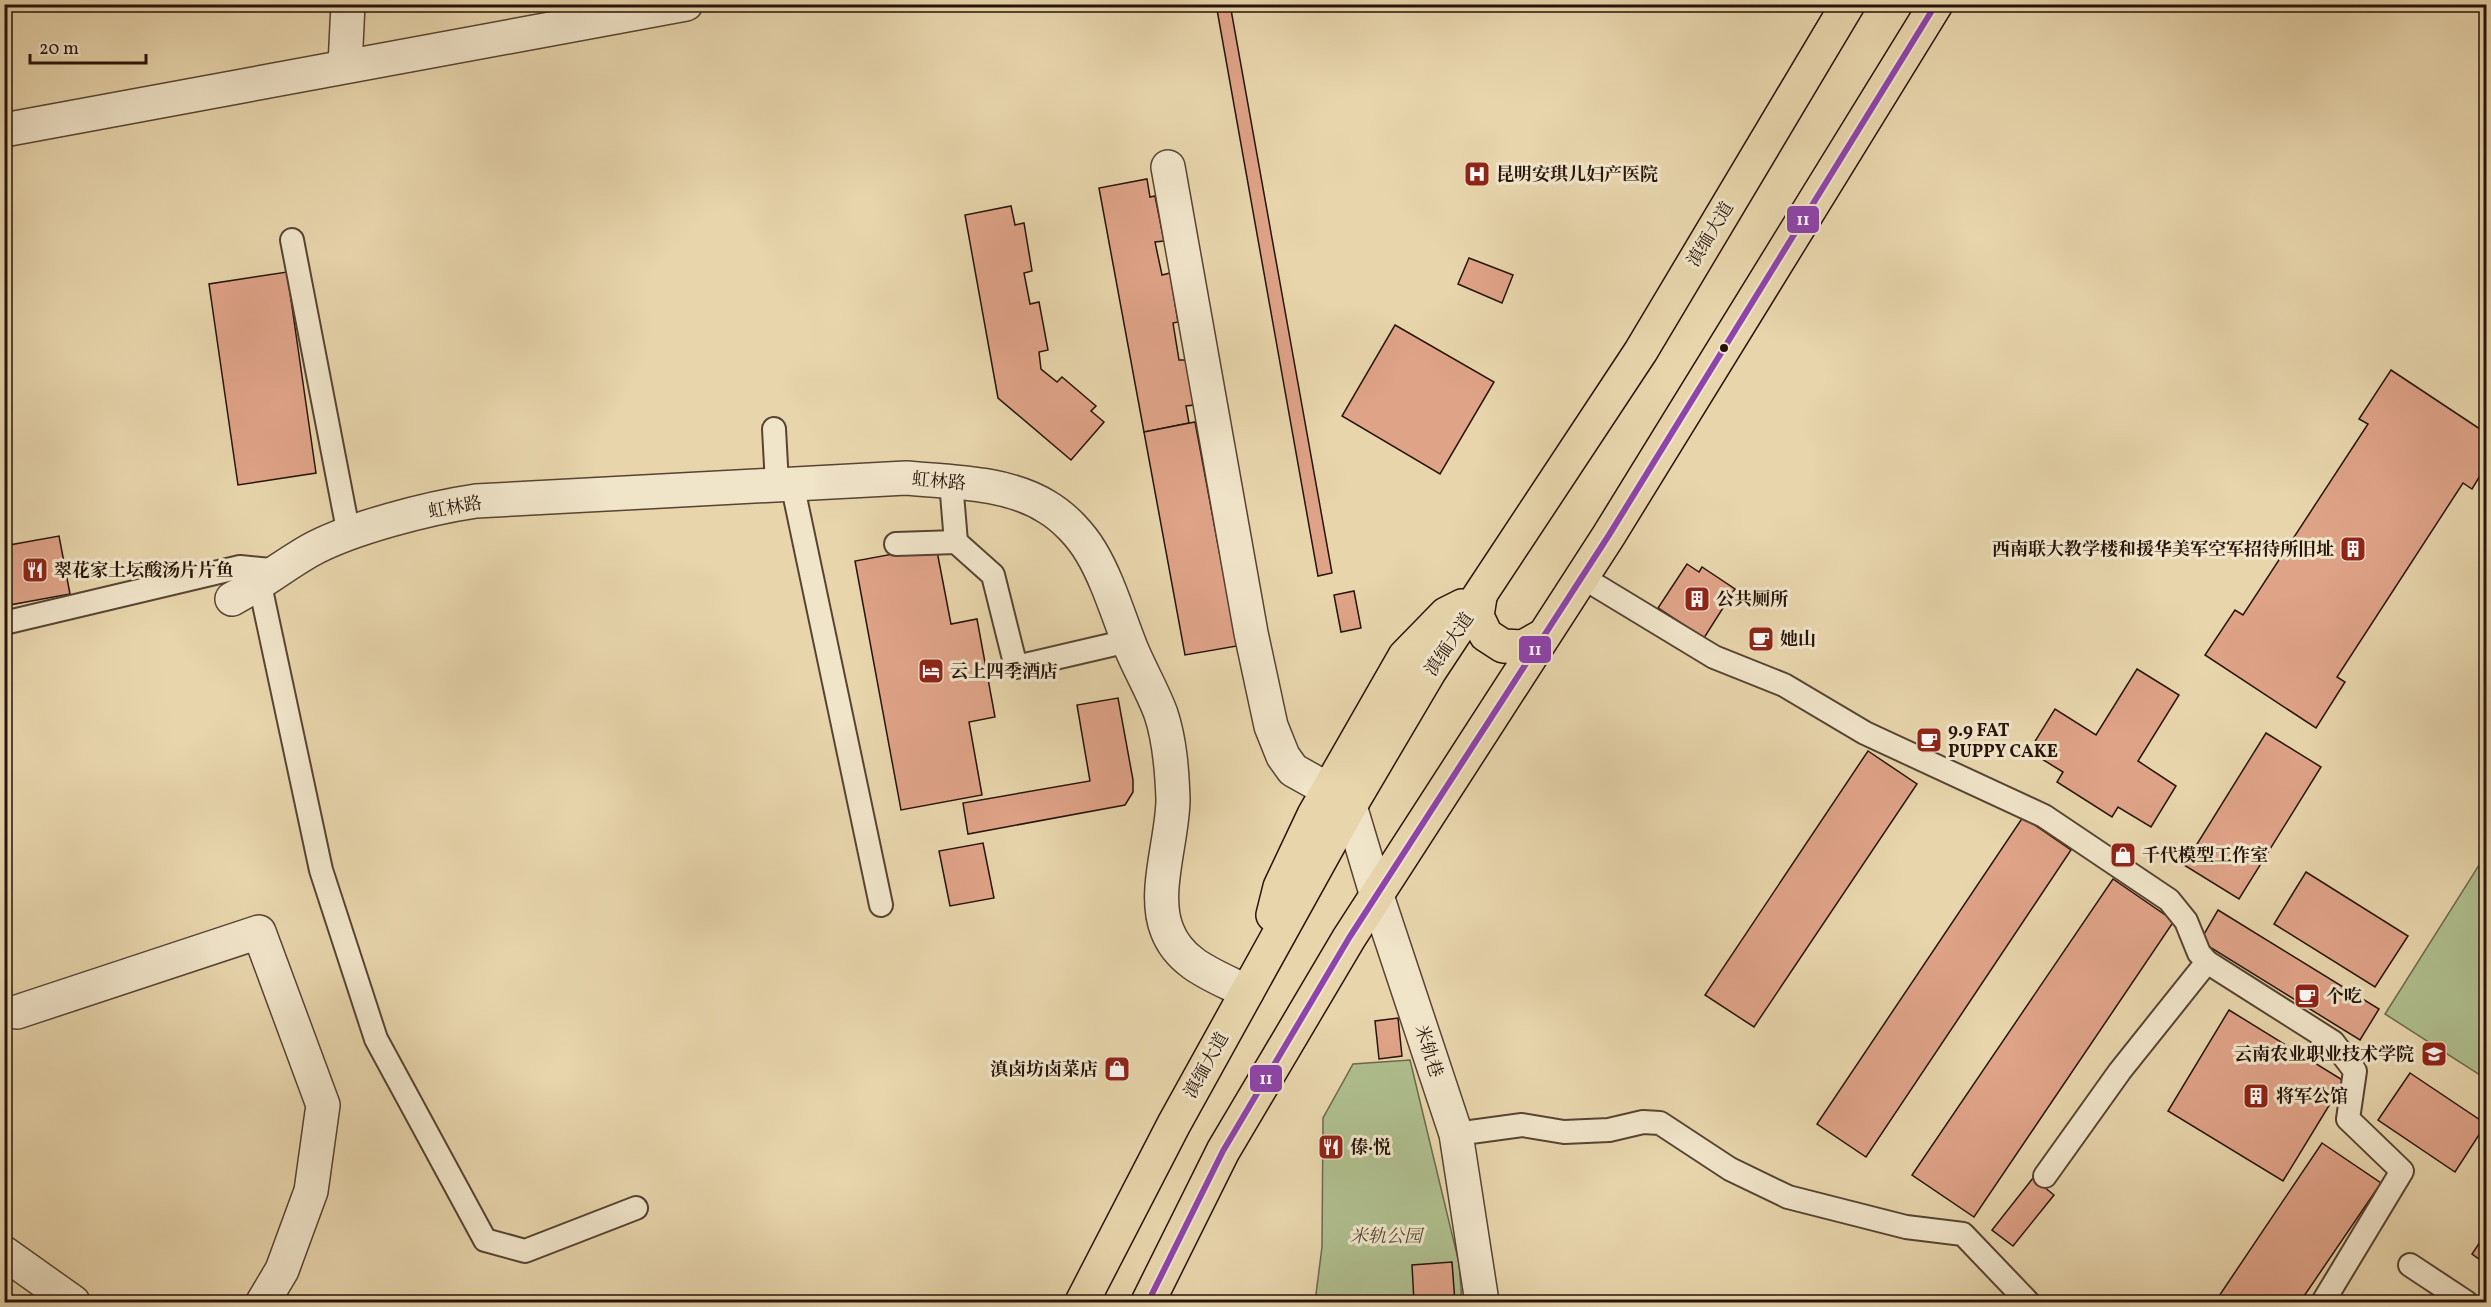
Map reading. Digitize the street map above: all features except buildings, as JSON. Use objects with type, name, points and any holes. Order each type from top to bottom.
[{"type":"main road","name":"滇缅大道","points":[[1082,1302],[1174,1124],[1253,981],[1339,797],[1480,597],[1641,351],[1848,4]]},
{"type":"main road","points":[[1148,1302],[1223,1151],[1376,894],[1582,577],[1936,4]]},
{"type":"main road","points":[[1480,597],[1477,616],[1486,635],[1503,646],[1523,647],[1541,637]]},
{"type":"street","points":[[345,66],[348,4]]},
{"type":"street","points":[[4,130],[686,4]]},
{"type":"street","points":[[1168,167],[1251,633],[1271,726],[1283,756],[1293,770],[1339,797]]},
{"type":"street","name":"虹林路","points":[[257,585],[310,550],[437,507],[476,501],[906,478],[951,482],[1012,493],[1045,506],[1064,519],[1091,552],[1161,714],[1171,761],[1172,820],[1164,880],[1163,911],[1167,930],[1182,956],[1196,966],[1253,981]]},
{"type":"street","name":"米轨巷","points":[[1339,797],[1376,894],[1456,1134],[1482,1302]]},
{"type":"street","points":[[17,1012],[259,932],[322,1105],[312,1191],[282,1270],[263,1302]]},
{"type":"street","points":[[4,1253],[73,1302]]},
{"type":"lane","points":[[292,240],[350,535]]},
{"type":"lane","points":[[774,429],[784,484],[881,905]]},
{"type":"lane","points":[[951,482],[957,542],[993,575],[1016,667],[1128,641]]},
{"type":"lane","points":[[896,544],[957,542]]},
{"type":"lane","points":[[4,623],[78,598],[240,567],[257,585],[321,870],[376,1039],[485,1240],[525,1251],[636,1208]]},
{"type":"lane","points":[[1582,577],[1714,657],[1784,685],[1865,733],[2043,816],[2169,900],[2186,921],[2199,953],[2207,962],[2333,1042],[2355,1071],[2348,1119],[2402,1171],[2323,1302]]},
{"type":"lane","points":[[2045,1176],[2120,1071],[2207,962]]},
{"type":"lane","points":[[1456,1134],[1522,1125],[1564,1132],[1609,1130],[1643,1122],[1660,1123],[1730,1169],[1788,1197],[1906,1227],[1963,1234],[2028,1302]]},
{"type":"lane","points":[[2410,1265],[2466,1302]]},
{"type":"green space","points":[[2486,854],[2486,1079],[2385,1014]]},
{"type":"green space","name":"米轨公园","points":[[1410,1060],[1459,1263],[1462,1302],[1315,1302],[1322,1247],[1323,1118],[1353,1064]]},
{"type":"transit line","name":"11","points":[[1148,1302],[1223,1151],[1349,938],[1609,535],[1936,4]]},
{"type":"place","name":"昆明安琪儿妇产医院","points":[[1477,174]]},
{"type":"place","name":"西南联大教学楼和援华美军空军招待所旧址","points":[[2353,549]]},
{"type":"place","name":"翠花家土坛酸汤片片鱼","points":[[35,570]]},
{"type":"place","name":"公共厕所","points":[[1697,599]]},
{"type":"place","name":"她山","points":[[1761,639]]},
{"type":"place","name":"云上四季酒店","points":[[931,671]]},
{"type":"place","name":"9.9 FAT PUPPY CAKE","points":[[1929,740]]},
{"type":"place","name":"千代模型工作室","points":[[2123,855]]},
{"type":"place","name":"个吃","points":[[2307,996]]},
{"type":"place","name":"云南农业职业技术学院","points":[[2434,1054]]},
{"type":"place","name":"滇卤坊卤菜店","points":[[1117,1069]]},
{"type":"place","name":"将军公馆","points":[[2256,1096]]},
{"type":"place","name":"傣·悦","points":[[1331,1147]]}]
